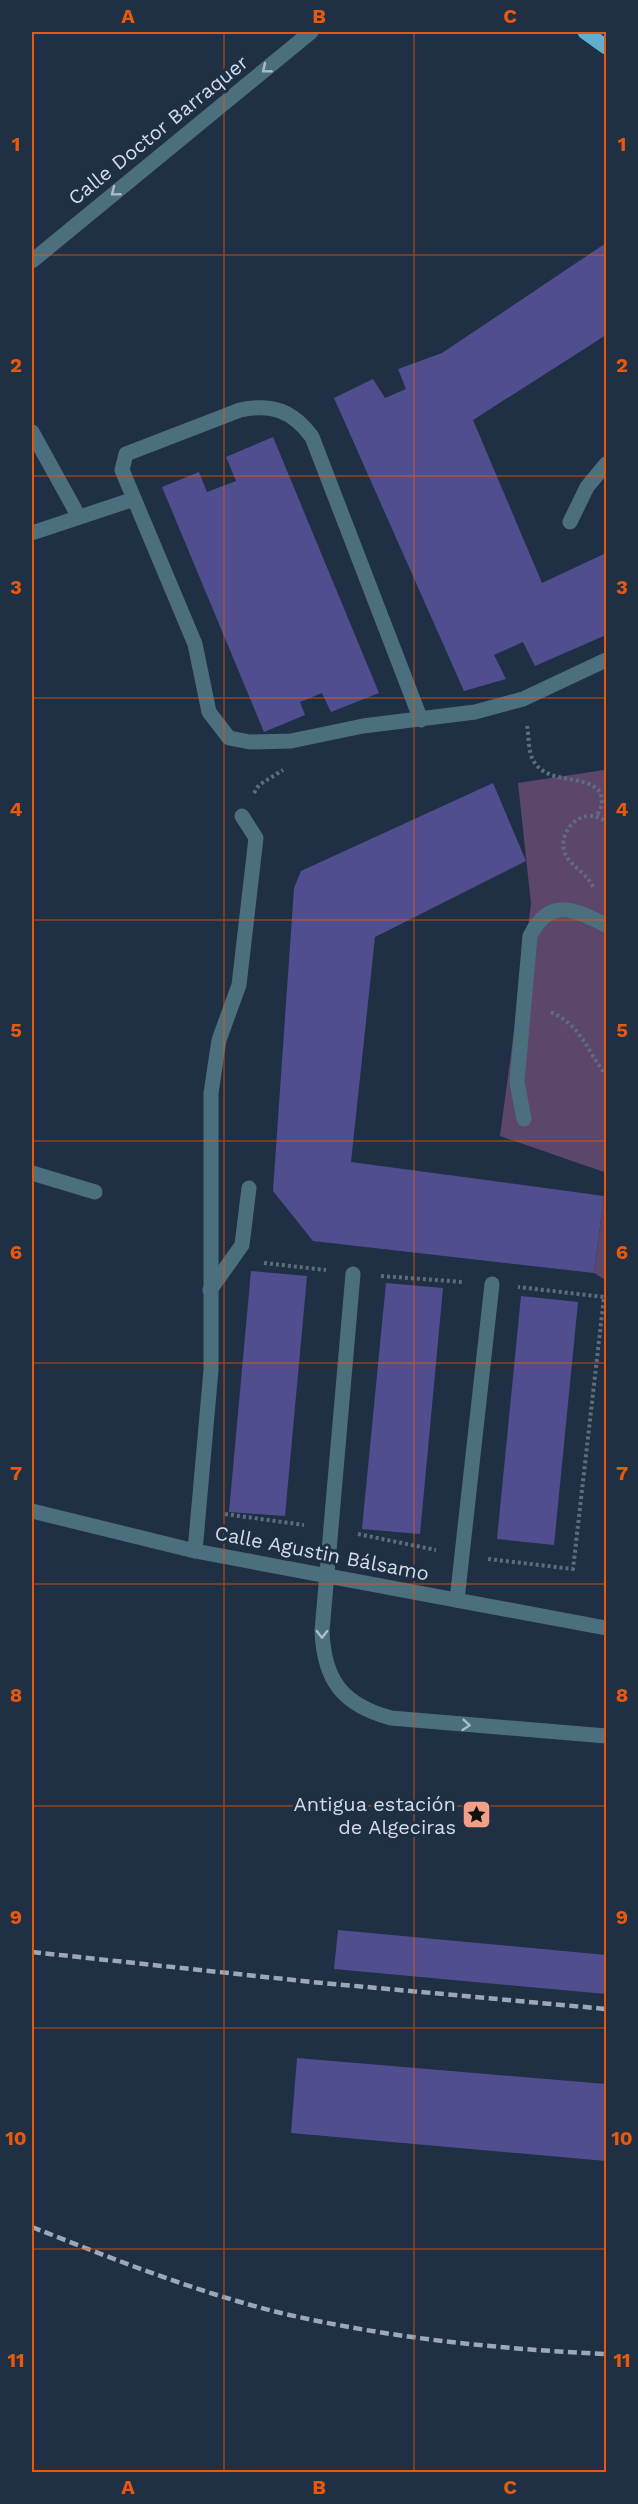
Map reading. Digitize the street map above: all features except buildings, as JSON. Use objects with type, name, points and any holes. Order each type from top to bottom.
[{"type":"main road","points":[[585,32],[606,47]]},
{"type":"street","name":"Calle Doctor Barraquer","points":[[32,261],[311,32]]},
{"type":"street","points":[[421,720],[312,438],[302,424],[289,414],[265,407],[240,410],[126,454],[121,465],[195,644],[209,712],[229,738],[250,742],[291,741],[363,726],[421,720],[475,712],[523,699],[606,660]]},
{"type":"street","points":[[32,432],[79,517]]},
{"type":"street","points":[[570,522],[587,487],[606,464]]},
{"type":"street","points":[[32,533],[134,499]]},
{"type":"street","points":[[195,1551],[211,1370],[211,1094],[219,1040],[239,986],[256,838],[242,816]]},
{"type":"street","points":[[524,1119],[517,1082],[530,936],[536,925],[556,911],[568,909],[606,925]]},
{"type":"street","points":[[32,1173],[95,1192]]},
{"type":"street","points":[[210,1290],[242,1245],[249,1188]]},
{"type":"street","points":[[353,1274],[322,1631],[323,1655],[331,1679],[346,1698],[367,1712],[390,1718],[606,1736]]},
{"type":"street","points":[[457,1600],[464,1556],[492,1284]]},
{"type":"street","name":"Calle Agustin Bálsamo","points":[[32,1511],[195,1551],[606,1628]]},
{"type":"path","points":[[523,699],[532,758],[537,765],[552,776],[597,788],[601,793],[602,805],[597,816]]},
{"type":"path","points":[[242,816],[259,785],[291,765],[291,741]]},
{"type":"path","points":[[591,918],[595,891],[581,868],[569,861],[563,848],[566,831],[581,817],[597,816],[606,822]]},
{"type":"path","points":[[524,1007],[549,1011],[566,1019],[580,1032],[606,1075]]},
{"type":"shaded area","points":[[604,770],[606,774],[606,1329],[604,1279],[594,1273],[604,1196],[604,1172],[500,1136],[531,904],[518,783]]},
{"type":"railway","points":[[32,1952],[312,1982],[606,2009]]},
{"type":"railway","points":[[32,2227],[186,2285],[249,2305],[321,2322],[443,2341],[606,2354]]},
{"type":"place","name":"Antigua estación de Algeciras","points":[[477,1815]]}]
